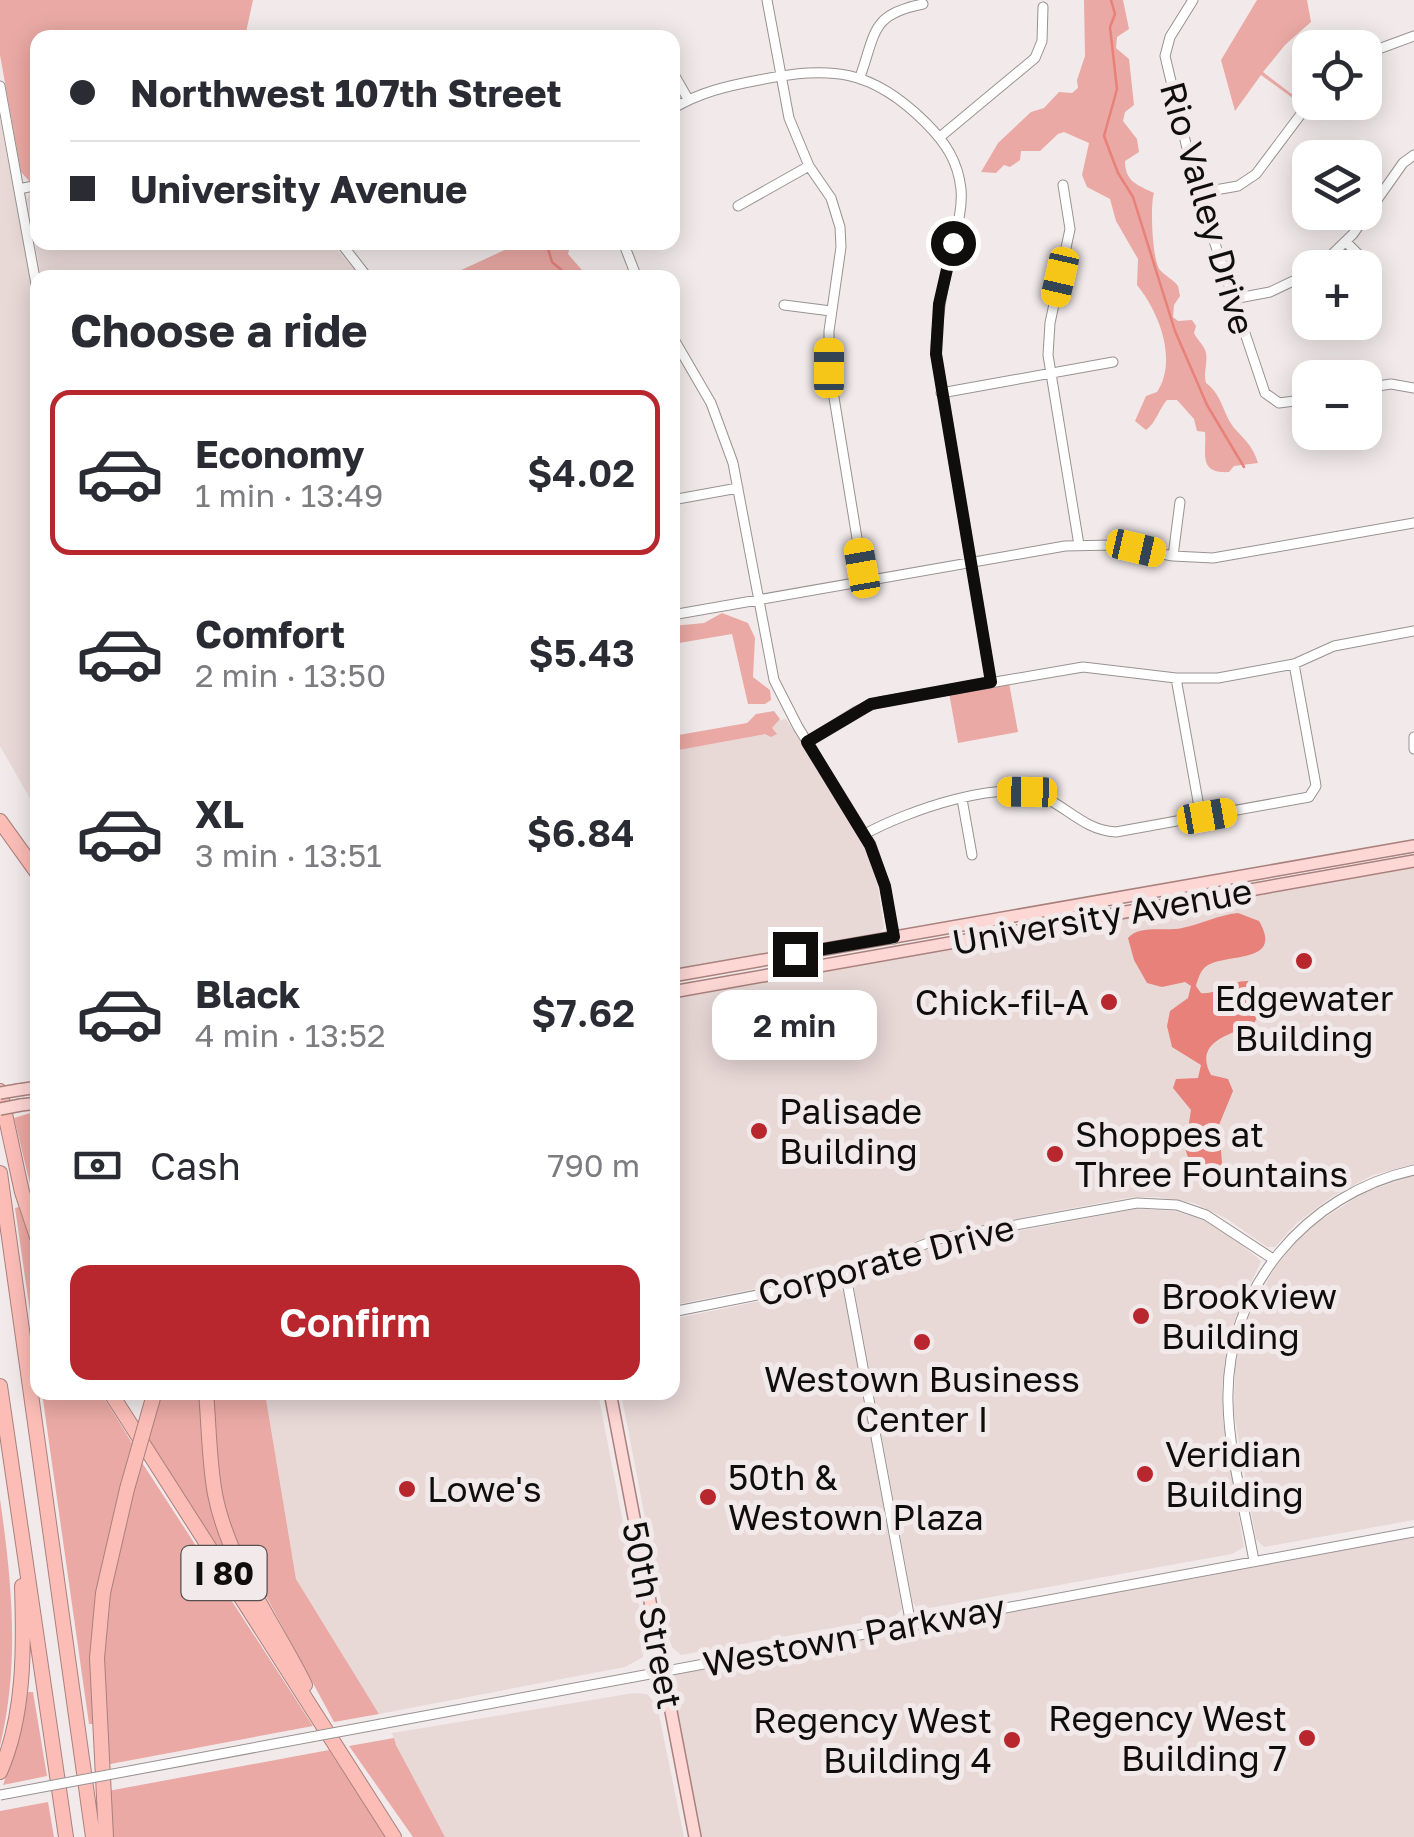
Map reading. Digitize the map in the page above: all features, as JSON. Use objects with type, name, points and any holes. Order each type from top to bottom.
[{"type":"highway","points":[[0,821],[30,863]]},
{"type":"highway","points":[[0,1092],[30,1216]]},
{"type":"highway","points":[[0,1174],[30,1388]]},
{"type":"highway","points":[[0,1386],[66,1837]]},
{"type":"highway","points":[[32,1400],[93,1837]]},
{"type":"highway","name":"I 80","points":[[115,1400],[394,1837]]},
{"type":"highway","points":[[106,1837],[98,1721],[102,1594],[153,1400]]},
{"type":"highway","points":[[207,1400],[212,1467],[224,1526],[340,1753]]},
{"type":"highway","points":[[0,1772],[16,1719],[22,1662],[17,1500]]},
{"type":"highway","points":[[359,1783],[374,1794],[405,1837]]},
{"type":"main road","name":"University Avenue","points":[[680,975],[1414,846]]},
{"type":"main road","name":"University Avenue","points":[[680,991],[1414,861]]},
{"type":"main road","points":[[0,1092],[30,1088]]},
{"type":"main road","points":[[0,1109],[30,1104]]},
{"type":"main road","name":"50th Street","points":[[612,1400],[696,1837]]},
{"type":"street","points":[[767,0],[789,118],[809,166],[831,198],[840,227],[841,247],[830,311],[829,368],[864,582]]},
{"type":"street","name":"Rio Valley Drive","points":[[1193,0],[1170,38],[1165,56],[1198,193],[1264,393],[1279,403],[1292,402]]},
{"type":"street","points":[[860,77],[880,22],[899,9],[923,4]]},
{"type":"street","points":[[940,137],[1035,58],[1042,42],[1043,7]]},
{"type":"street","points":[[1382,48],[1414,36]]},
{"type":"street","points":[[680,104],[726,86],[780,76],[818,71],[860,77],[894,95],[940,137],[958,169],[961,202],[936,329],[941,394],[991,682]]},
{"type":"street","points":[[0,86],[33,270]]},
{"type":"street","points":[[680,86],[688,99]]},
{"type":"street","points":[[1198,193],[1238,186],[1256,174],[1296,120]]},
{"type":"street","points":[[1341,250],[1414,154]]},
{"type":"street","points":[[738,206],[809,166]]},
{"type":"street","points":[[1063,185],[1070,229],[1050,323],[1050,374],[1080,545]]},
{"type":"street","points":[[18,189],[30,187]]},
{"type":"street","points":[[1346,242],[1354,250]]},
{"type":"street","points":[[346,250],[362,270]]},
{"type":"street","points":[[1233,299],[1270,292],[1292,282]]},
{"type":"street","points":[[784,306],[830,311]]},
{"type":"street","points":[[680,350],[720,423],[738,488],[774,680],[807,742],[865,834],[885,886],[896,952]]},
{"type":"street","points":[[941,394],[1112,362]]},
{"type":"street","points":[[1382,385],[1414,388]]},
{"type":"street","points":[[680,499],[738,488]]},
{"type":"street","points":[[1173,556],[1180,502]]},
{"type":"street","points":[[680,615],[1080,545],[1112,545],[1173,556],[1213,558],[1414,523]]},
{"type":"street","points":[[807,742],[871,704],[991,682],[1082,667],[1176,678],[1218,678],[1294,664],[1334,646],[1414,631]]},
{"type":"street","points":[[865,834],[905,814],[1007,792],[1027,792],[1046,798],[1092,828],[1116,832],[1309,797],[1316,786],[1294,664]]},
{"type":"street","points":[[1176,678],[1201,818]]},
{"type":"street","points":[[1414,737],[1414,749]]},
{"type":"street","points":[[962,800],[972,855]]},
{"type":"street","points":[[1254,1561],[1234,1452],[1228,1391],[1240,1320],[1272,1259],[1308,1221],[1330,1204],[1372,1182],[1414,1170]]},
{"type":"street","name":"Corporate Drive","points":[[680,1310],[846,1276],[938,1239],[1147,1202],[1178,1205],[1209,1216],[1272,1259]]},
{"type":"street","points":[[846,1276],[911,1625]]},
{"type":"street","name":"Westown Parkway","points":[[0,1795],[1414,1532]]},
{"type":"shaded area","points":[[0,0],[253,0],[247,30],[30,30],[30,181],[21,172],[0,55]]},
{"type":"shaded area","points":[[1084,0],[1123,0],[1129,29],[1117,37],[1116,48],[1129,59],[1134,105],[1125,112],[1123,121],[1137,139],[1139,152],[1125,161],[1127,174],[1154,193],[1152,232],[1157,264],[1178,286],[1180,296],[1173,317],[1178,321],[1192,320],[1196,326],[1194,333],[1206,353],[1206,383],[1258,463],[1234,466],[1229,472],[1212,469],[1206,460],[1205,432],[1197,431],[1194,419],[1177,400],[1167,400],[1146,430],[1135,421],[1146,396],[1157,392],[1163,379],[1166,351],[1159,322],[1137,285],[1138,259],[1116,221],[1110,199],[1087,187],[1082,175],[1089,143],[1064,132],[1040,151],[1021,151],[1020,160],[1010,167],[1004,165],[996,173],[981,172],[998,143],[1031,112],[1044,108],[1059,92],[1072,93],[1078,88],[1085,56]]},
{"type":"shaded area","points":[[1257,0],[1307,0],[1311,22],[1302,30],[1292,30],[1292,39],[1263,72],[1292,97],[1261,75],[1235,111],[1221,60]]},
{"type":"shaded area","points":[[0,118],[30,277],[30,799],[0,746]]},
{"type":"shaded area","points":[[36,250],[337,250],[355,270],[40,270]]},
{"type":"shaded area","points":[[505,250],[569,250],[568,254],[582,270],[461,270]]},
{"type":"shaded area","points":[[722,613],[748,623],[755,638],[753,677],[770,690],[771,700],[748,704],[732,634],[680,643],[680,625],[704,623]]},
{"type":"shaded area","points":[[1009,683],[1018,732],[958,743],[949,693]]},
{"type":"shaded area","points":[[774,711],[780,719],[772,728],[777,734],[680,750],[680,735],[747,723],[756,714]]},
{"type":"shaded area","points":[[786,719],[866,848],[878,887],[884,928],[876,936],[680,970],[680,738]]},
{"type":"shaded area","points":[[1414,865],[1414,1164],[1373,1175],[1333,1196],[1297,1223],[1275,1247],[1267,1247],[1227,1219],[1194,1203],[1133,1197],[934,1234],[833,1274],[680,1304],[680,995]]},
{"type":"shaded area","points":[[1238,913],[1259,921],[1264,944],[1250,955],[1208,965],[1196,986],[1201,993],[1207,993],[1248,981],[1257,992],[1261,1011],[1253,1025],[1217,1041],[1207,1055],[1211,1075],[1228,1079],[1233,1091],[1219,1125],[1222,1163],[1215,1175],[1202,1177],[1193,1173],[1185,1148],[1191,1110],[1173,1088],[1176,1079],[1198,1078],[1201,1065],[1172,1047],[1167,1026],[1170,1011],[1188,998],[1191,986],[1185,982],[1162,987],[1147,983],[1134,960],[1128,938],[1139,931],[1182,928]]},
{"type":"shaded area","points":[[30,1113],[30,1183],[14,1118]]},
{"type":"shaded area","points":[[1414,1175],[1414,1520],[1264,1547],[1256,1539],[1234,1413],[1235,1366],[1247,1320],[1277,1263],[1310,1227],[1365,1192]]},
{"type":"shaded area","points":[[19,1207],[30,1239],[30,1312],[15,1208]]},
{"type":"shaded area","points":[[1136,1209],[1175,1211],[1207,1221],[1261,1261],[1235,1319],[1222,1387],[1223,1421],[1244,1547],[1232,1554],[919,1610],[913,1603],[854,1287],[857,1280],[928,1248]]},
{"type":"shaded area","points":[[834,1286],[844,1292],[902,1609],[894,1617],[681,1655],[672,1647],[622,1400],[680,1400],[680,1318]]},
{"type":"shaded area","points":[[43,1400],[105,1400],[134,1446],[116,1513],[95,1724],[89,1724]]},
{"type":"shaded area","points":[[158,1400],[200,1400],[206,1474],[240,1575],[237,1577],[147,1438]]},
{"type":"shaded area","points":[[211,1400],[266,1400],[296,1579],[379,1714],[334,1722],[234,1537],[219,1485]]},
{"type":"shaded area","points":[[266,1400],[599,1400],[645,1636],[643,1657],[625,1667],[379,1714],[296,1579]]},
{"type":"shaded area","points":[[141,1461],[313,1726],[105,1765],[105,1602]]},
{"type":"shaded area","points":[[0,1499],[8,1561],[12,1654],[0,1746]]},
{"type":"shaded area","points":[[1414,1532],[1414,1837],[695,1837],[664,1671]]},
{"type":"shaded area","points":[[28,1692],[33,1692],[47,1776],[3,1785],[18,1741]]},
{"type":"shaded area","points":[[647,1694],[657,1705],[684,1837],[445,1837],[392,1733]]},
{"type":"shaded area","points":[[394,1738],[445,1837],[413,1837],[349,1746]]},
{"type":"shaded area","points":[[329,1750],[385,1837],[111,1837],[108,1791]]},
{"type":"shaded area","points":[[48,1802],[54,1837],[0,1837],[0,1811]]},
{"type":"waterway","points":[[1111,0],[1115,14],[1110,27],[1117,89],[1104,136],[1118,173],[1133,197],[1175,331],[1207,405],[1244,467]]},
{"type":"waterway","points":[[548,250],[552,262],[562,270]]},
{"type":"place","name":"Edgewater Building","points":[[1304,961]]},
{"type":"place","name":"Chick-fil-A","points":[[1109,1002]]},
{"type":"place","name":"Palisade Building","points":[[759,1131]]},
{"type":"place","name":"Shoppes at Three Fountains","points":[[1055,1154]]},
{"type":"place","name":"Brookview Building","points":[[1141,1316]]},
{"type":"place","name":"Westown Business Center I","points":[[922,1342]]},
{"type":"place","name":"Veridian Building","points":[[1145,1474]]},
{"type":"place","name":"Lowe's","points":[[407,1489]]},
{"type":"place","name":"50th & Westown Plaza","points":[[708,1497]]},
{"type":"place","name":"Regency West Building 7","points":[[1307,1738]]},
{"type":"place","name":"Regency West Building 4","points":[[1012,1740]]},
{"type":"route","points":[[795,954],[894,937],[879,865],[865,834],[807,742],[871,704],[991,682],[936,354],[939,304],[953,243]]}]
